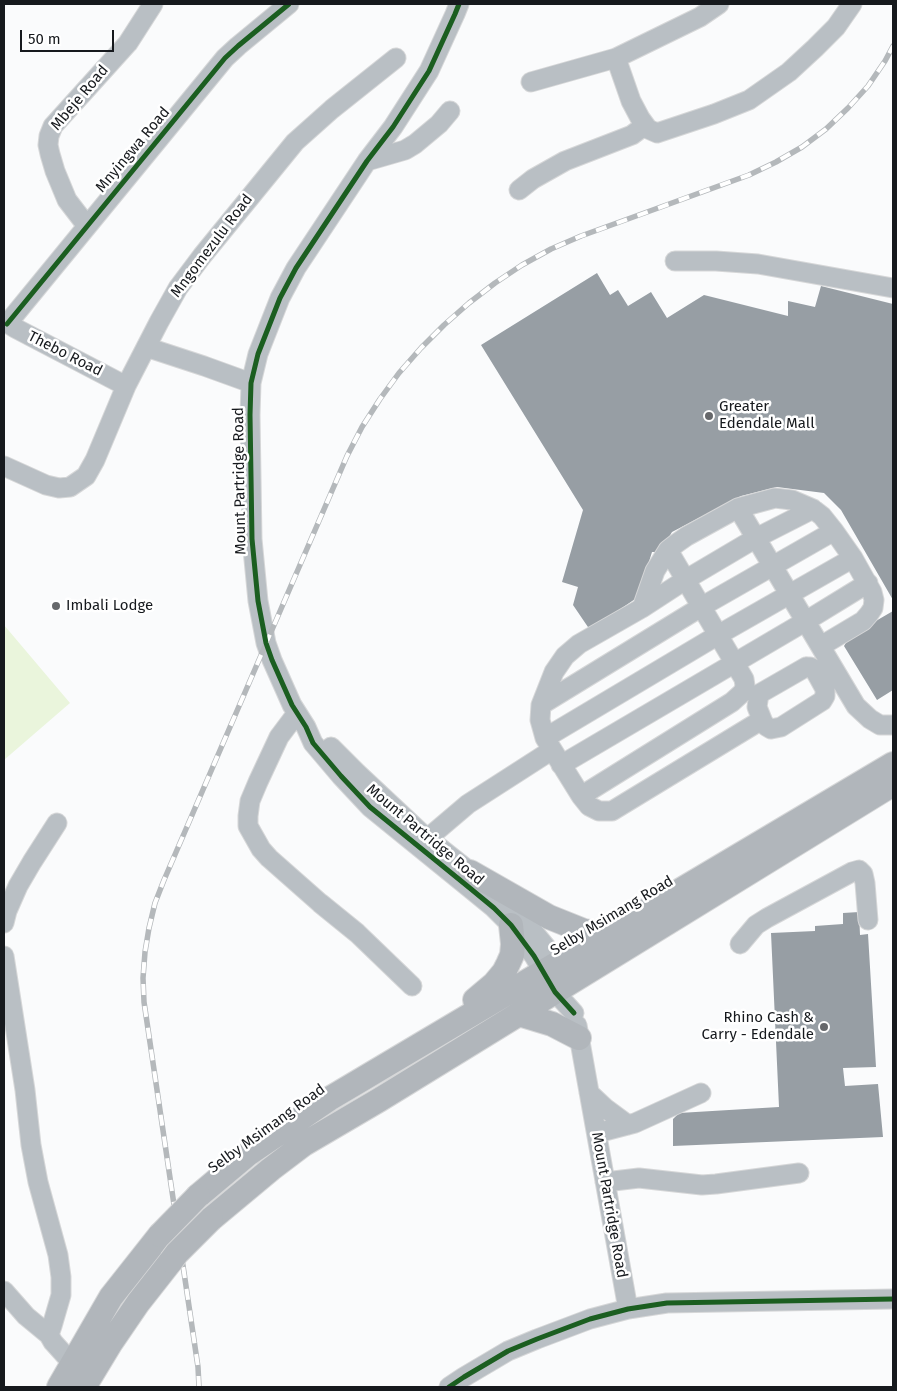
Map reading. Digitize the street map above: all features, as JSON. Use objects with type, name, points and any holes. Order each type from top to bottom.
[{"type":"main road","name":"Selby Msimang Road","points":[[84,1387],[138,1303],[177,1253],[211,1219],[271,1169],[304,1144],[519,1014],[605,934],[893,764]]},
{"type":"main road","name":"Selby Msimang Road","points":[[59,1387],[111,1297],[160,1235],[198,1196],[248,1154],[278,1132],[440,1032],[556,978],[893,784]]},
{"type":"main road","points":[[465,867],[549,917],[584,931],[605,934]]},
{"type":"main road","points":[[440,1032],[494,984],[504,972],[512,955],[511,925]]},
{"type":"main road","points":[[519,1014],[552,1024],[579,1038]]},
{"type":"street","name":"Mbeje Road","points":[[87,226],[67,200],[50,154],[49,136],[53,126],[128,43],[153,4]]},
{"type":"street","name":"Mount Partridge Road","points":[[459,4],[429,70],[393,127],[367,161],[296,268],[280,298],[258,354],[251,384],[250,415],[252,539],[258,601],[269,652],[280,680],[313,743],[370,807],[424,843],[465,867],[498,894],[522,918],[556,978],[574,1013],[628,1309]]},
{"type":"street","points":[[531,82],[616,58],[700,17],[719,4]]},
{"type":"street","points":[[616,58],[630,101],[644,126],[657,133],[749,100],[789,72],[815,48],[836,27],[852,4]]},
{"type":"street","name":"Mnyingwa Road","points":[[5,322],[87,226],[225,58],[280,6]]},
{"type":"street","name":"Mngomezulu Road","points":[[4,466],[46,485],[59,488],[70,487],[80,482],[86,476],[95,460],[126,386],[178,288],[295,142],[332,109],[396,58]]},
{"type":"street","points":[[367,161],[405,150],[415,144],[440,124],[450,111]]},
{"type":"street","points":[[519,190],[533,179],[565,161],[632,136],[644,126]]},
{"type":"street","points":[[675,261],[716,260],[758,264],[893,288]]},
{"type":"street","name":"Thebo Road","points":[[5,322],[126,386]]},
{"type":"street","points":[[146,347],[251,384]]},
{"type":"street","points":[[642,608],[655,572],[668,550],[688,536],[738,508],[775,498],[792,500],[813,509],[822,516],[853,558],[868,583],[874,600],[869,614],[863,621],[821,646]]},
{"type":"street","points":[[738,508],[856,706],[870,719],[880,725],[893,725]]},
{"type":"street","points":[[755,724],[612,812],[599,812],[589,806],[581,796],[553,751],[540,720],[541,705],[554,672],[565,656],[579,644],[756,538],[813,509]]},
{"type":"street","points":[[541,705],[701,607],[834,531]]},
{"type":"street","points":[[581,796],[732,702],[743,692],[752,690],[668,550]]},
{"type":"street","points":[[424,843],[456,813],[491,788],[553,751],[718,635],[853,558]]},
{"type":"street","points":[[553,751],[735,663],[868,583]]},
{"type":"street","name":"Mount Partridge Road","points":[[302,720],[410,823],[424,843],[511,925],[556,978]]},
{"type":"street","points":[[302,720],[279,737],[250,801],[248,826],[260,850],[357,933],[412,986]]},
{"type":"street","points":[[410,823],[456,813]]},
{"type":"street","points":[[456,813],[452,842],[465,867]]},
{"type":"street","points":[[4,923],[18,886],[57,823]]},
{"type":"street","points":[[740,944],[756,925],[767,918],[859,870],[863,874],[865,883],[868,920]]},
{"type":"street","points":[[4,956],[38,1182],[58,1255],[61,1277],[61,1295],[49,1335]]},
{"type":"street","points":[[589,1093],[625,1125]]},
{"type":"street","points":[[597,1133],[649,1117],[701,1093]]},
{"type":"street","points":[[602,1163],[610,1144],[625,1125]]},
{"type":"street","points":[[605,1182],[638,1178],[702,1185],[799,1173]]},
{"type":"street","points":[[4,1291],[26,1316],[49,1335],[72,1363]]},
{"type":"street","points":[[449,1387],[508,1351],[590,1319],[628,1309],[668,1303],[893,1300]]},
{"type":"green space","points":[[4,625],[70,703],[4,760]]},
{"type":"building","name":"Greater Edendale Mall","points":[[597,273],[610,295],[618,290],[628,306],[651,292],[667,318],[704,295],[788,316],[788,301],[815,307],[821,286],[893,304],[893,600],[841,510],[824,493],[777,487],[741,496],[672,532],[660,552],[652,552],[638,597],[590,630],[573,605],[578,587],[562,582],[583,510],[481,345]]},
{"type":"building","points":[[893,611],[893,690],[877,700],[844,646],[850,636]]},
{"type":"building","points":[[859,912],[860,935],[868,934],[876,1067],[843,1068],[845,1086],[878,1084],[883,1137],[673,1146],[673,1119],[679,1113],[779,1107],[771,933],[815,931],[815,926],[843,924],[843,913]]},
{"type":"railway","points":[[199,1387],[198,1367],[144,1002],[143,978],[149,928],[155,903],[164,880],[347,456],[362,427],[399,373],[421,348],[469,303],[495,283],[551,249],[581,236],[749,175],[802,147],[826,129],[868,86],[893,46]]},
{"type":"cycle path","points":[[7,324],[225,58],[289,4]]},
{"type":"cycle path","points":[[459,4],[429,71],[296,268],[280,298],[258,354],[251,383],[250,415],[252,539],[258,601],[266,643],[272,660],[292,705],[306,727],[313,743],[370,807],[494,908],[511,925],[534,956],[555,992],[574,1013]]},
{"type":"cycle path","points":[[449,1387],[508,1351],[590,1319],[628,1309],[667,1303],[893,1299]]},
{"type":"place","name":"Greater Edendale Mall","points":[[709,416]]},
{"type":"place","name":"Imbali Lodge","points":[[56,606]]},
{"type":"place","name":"Rhino Cash & Carry - Edendale","points":[[824,1027]]}]
